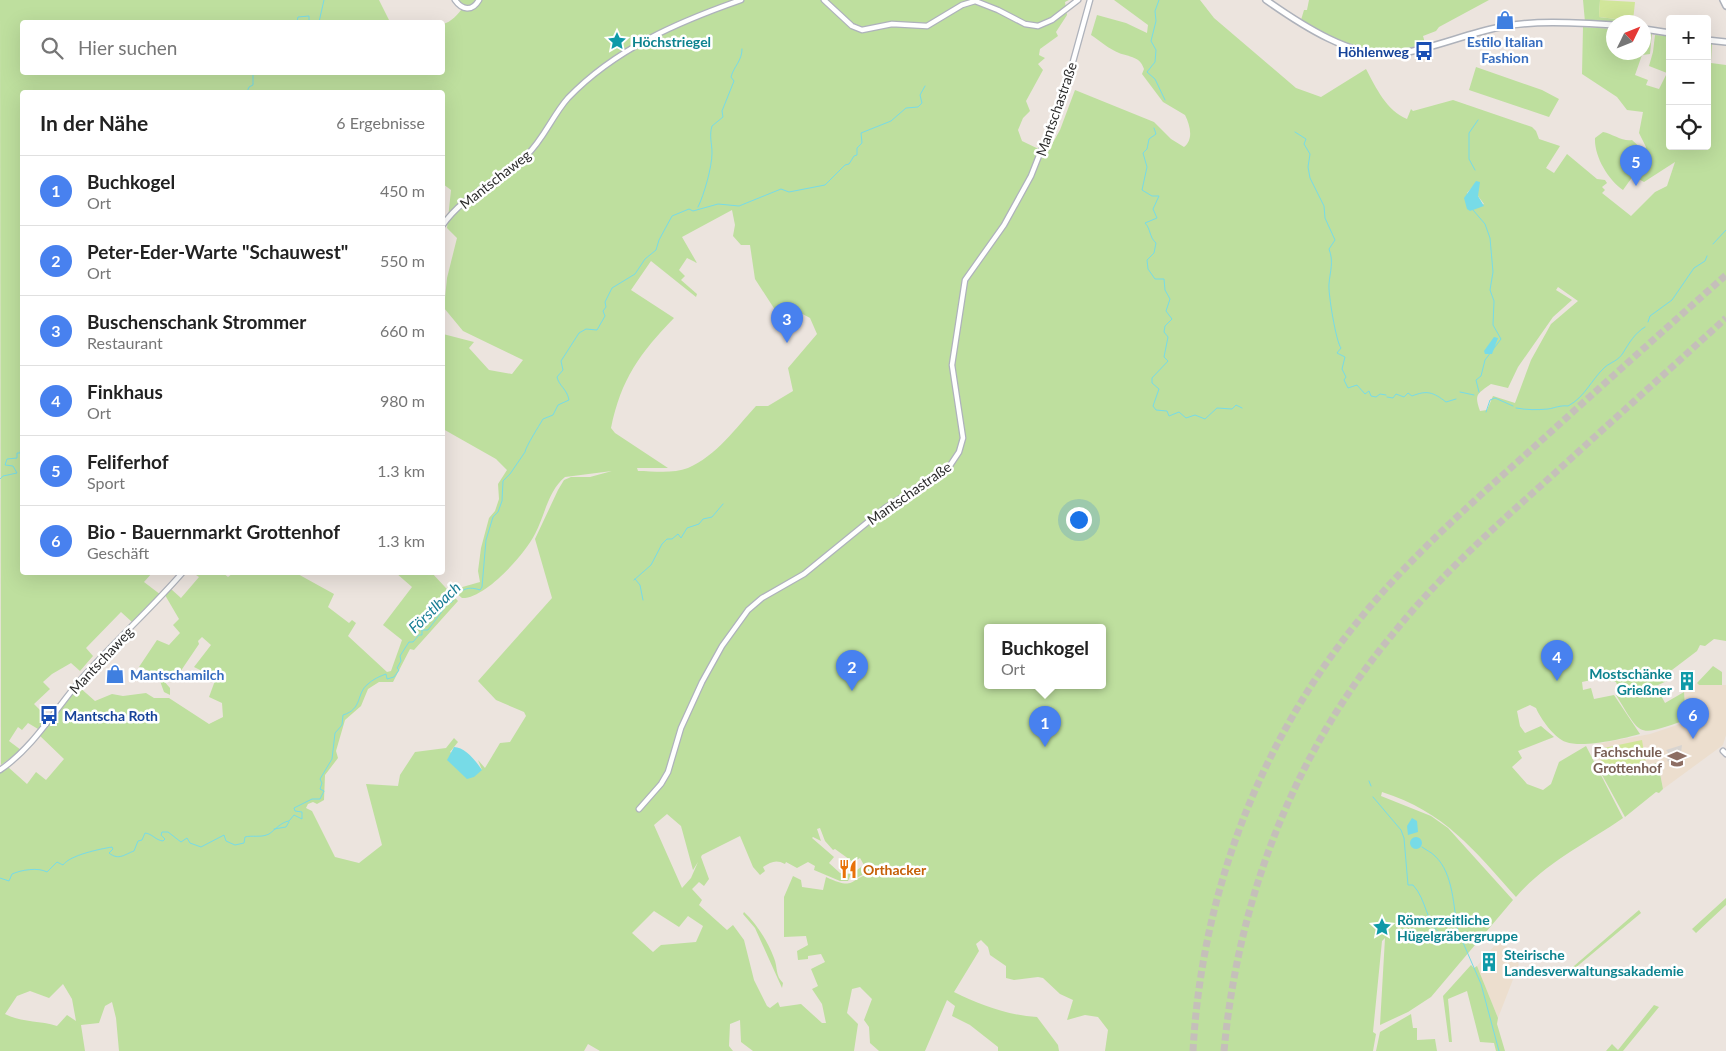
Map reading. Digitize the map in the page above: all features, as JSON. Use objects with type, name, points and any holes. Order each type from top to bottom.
[{"type":"main road","points":[[1266,0],[1338,42],[1364,52],[1382,54],[1410,52],[1502,27],[1606,25]]},
{"type":"main road","points":[[1723,0],[1726,6]]},
{"type":"main road","points":[[1651,30],[1666,33]]},
{"type":"main road","points":[[1711,40],[1726,42]]},
{"type":"street","points":[[455,0],[461,8],[466,9],[476,5],[479,0]]},
{"type":"street","name":"Mantschaweg","points":[[445,223],[464,202],[526,156],[544,136],[565,102],[596,73],[627,50],[646,40],[693,18],[741,0]]},
{"type":"street","points":[[824,0],[852,26],[862,30],[892,24],[926,26],[962,5],[974,2],[998,10],[1024,24],[1038,26],[1048,22],[1078,0]]},
{"type":"street","name":"Mantschastraße","points":[[639,808],[661,784],[668,772],[681,728],[702,682],[722,646],[748,610],[762,598],[804,574],[885,508],[949,467],[955,460],[963,438],[953,373],[953,347],[965,280],[1004,225],[1032,176],[1066,87],[1090,0]]},
{"type":"street","name":"Mantschaweg","points":[[0,770],[19,755],[83,676],[157,602],[180,575]]},
{"type":"shaded area","points":[[1697,683],[1699,685],[1726,685],[1726,735],[1723,745],[1663,789],[1658,763],[1602,775],[1592,745],[1650,734],[1686,722],[1684,692]]},
{"type":"shaded area","points":[[1682,745],[1681,753],[1678,756],[1676,754],[1668,762],[1667,760],[1671,756],[1666,750]]},
{"type":"shaded area","points":[[1501,938],[1519,964],[1498,1018],[1477,966]]},
{"type":"green space","points":[[0,0],[379,0],[389,20],[20,20],[20,75],[445,75],[445,23],[454,18],[463,7],[458,0],[1069,0],[1065,2],[1067,15],[1056,32],[1058,36],[1040,49],[1039,55],[1045,58],[1038,64],[1043,70],[1026,101],[1030,111],[1023,118],[1018,130],[1022,141],[1047,153],[1060,130],[1075,90],[1154,122],[1171,139],[1184,147],[1187,144],[1190,136],[1190,127],[1185,115],[1163,102],[1142,74],[1144,69],[1140,62],[1115,51],[1091,35],[1097,15],[1126,23],[1147,33],[1148,25],[1114,0],[1200,0],[1214,18],[1296,88],[1321,97],[1366,69],[1388,105],[1407,119],[1411,109],[1413,111],[1453,100],[1532,127],[1539,139],[1560,146],[1546,168],[1554,173],[1567,154],[1597,179],[1605,180],[1607,183],[1602,187],[1605,190],[1602,193],[1631,216],[1655,192],[1667,186],[1675,162],[1644,182],[1633,176],[1623,190],[1607,174],[1599,160],[1595,138],[1603,132],[1625,140],[1632,140],[1644,151],[1646,147],[1639,133],[1643,112],[1627,110],[1617,97],[1582,74],[1583,27],[1606,29],[1606,60],[1640,60],[1635,75],[1648,80],[1646,85],[1659,89],[1666,75],[1666,150],[1711,150],[1711,63],[1726,65],[1726,641],[1714,639],[1705,646],[1700,645],[1697,651],[1668,673],[1669,680],[1656,686],[1665,703],[1684,692],[1686,720],[1658,729],[1643,730],[1631,720],[1616,695],[1620,693],[1616,682],[1596,679],[1582,682],[1583,690],[1591,688],[1594,699],[1614,695],[1640,734],[1603,742],[1573,744],[1557,737],[1544,722],[1536,708],[1530,705],[1517,711],[1520,726],[1525,733],[1541,726],[1554,737],[1518,751],[1522,758],[1512,767],[1527,784],[1543,790],[1551,784],[1559,762],[1586,746],[1623,818],[1553,864],[1527,885],[1516,897],[1457,834],[1424,810],[1382,792],[1381,796],[1431,816],[1448,828],[1513,900],[1431,997],[1408,1012],[1380,1025],[1385,938],[1382,941],[1373,1032],[1376,1034],[1373,1051],[1105,1051],[1108,1030],[1098,1017],[1085,1015],[1067,1020],[1073,1000],[1060,994],[1043,978],[1014,980],[1006,978],[1006,966],[990,955],[988,947],[981,940],[976,944],[979,951],[954,992],[994,1009],[1037,1017],[1058,1045],[1059,1051],[998,1051],[998,1047],[970,1025],[952,1016],[955,1006],[947,1000],[925,1051],[879,1051],[870,1043],[869,1027],[864,1020],[872,999],[860,987],[852,989],[847,1013],[858,1024],[854,1051],[753,1051],[741,1042],[740,1020],[730,1024],[729,1046],[733,1051],[600,1051],[588,1044],[584,1051],[119,1051],[116,1018],[112,1002],[105,1006],[99,1023],[81,1025],[85,1051],[0,1051],[0,772],[8,767],[27,784],[36,772],[46,780],[64,759],[38,734],[78,686],[95,701],[112,694],[123,696],[146,693],[154,698],[169,698],[209,724],[223,717],[222,703],[209,697],[216,678],[194,667],[211,645],[202,637],[174,681],[139,667],[157,640],[169,645],[180,633],[173,625],[179,619],[165,595],[171,589],[181,598],[199,577],[196,575],[226,575],[228,577],[230,575],[300,575],[334,594],[328,607],[349,623],[352,620],[356,623],[348,636],[387,672],[391,671],[402,640],[383,625],[412,587],[398,575],[434,575],[458,601],[414,650],[410,649],[393,682],[379,682],[368,689],[361,706],[345,720],[336,751],[338,758],[325,775],[324,800],[317,804],[313,802],[308,804],[306,808],[312,811],[335,857],[359,863],[382,845],[366,784],[398,786],[400,775],[415,752],[446,748],[454,738],[458,742],[450,752],[482,770],[478,760],[485,768],[500,743],[510,742],[526,716],[524,712],[496,700],[478,681],[552,598],[535,539],[564,480],[571,477],[590,477],[612,471],[565,477],[551,496],[530,543],[514,563],[482,591],[462,598],[455,592],[459,588],[480,582],[478,571],[481,548],[489,518],[495,511],[499,499],[498,484],[507,470],[496,459],[445,430],[445,335],[474,342],[469,348],[489,370],[512,374],[523,360],[463,331],[445,309],[447,278],[457,238],[447,228],[451,190],[445,186],[445,90],[20,90],[20,575],[150,575],[144,582],[161,595],[132,622],[121,612],[86,648],[93,656],[80,671],[71,663],[52,674],[43,682],[50,689],[34,704],[47,717],[38,729],[28,723],[22,730],[18,727],[9,741],[21,750],[1,765]],"holes":[[[1475,184],[1478,196],[1484,204],[1467,209],[1467,193]],[[732,210],[735,225],[733,236],[741,245],[750,245],[755,279],[790,333],[793,330],[788,321],[797,311],[810,318],[817,334],[788,368],[793,391],[768,406],[756,406],[717,449],[698,463],[682,470],[670,472],[638,471],[637,468],[668,468],[615,433],[611,428],[626,381],[651,343],[674,318],[631,290],[651,261],[696,297],[697,294],[681,280],[685,276],[679,270],[687,258],[697,263],[682,237]],[[1558,287],[1578,301],[1551,324],[1531,360],[1515,403],[1493,396],[1487,410],[1480,411],[1477,401],[1480,392],[1491,384],[1508,388],[1518,367],[1553,317],[1572,300],[1556,290]],[[667,814],[681,826],[693,870],[698,862],[691,878],[682,888],[654,825]],[[820,828],[825,841],[833,850],[835,849],[853,862],[860,858],[864,865],[854,872],[853,880],[866,873],[872,873],[847,883],[842,883],[826,877],[823,890],[802,887],[801,880],[793,876],[784,897],[784,937],[806,936],[808,945],[797,951],[798,960],[808,959],[808,956],[821,954],[825,962],[811,969],[818,986],[812,989],[822,1004],[826,1023],[822,1023],[801,1004],[780,1007],[778,1002],[770,1008],[767,1006],[754,980],[744,940],[733,925],[727,930],[699,905],[702,900],[692,889],[699,882],[704,886],[709,879],[701,857],[702,855],[740,836],[753,867],[760,875],[765,871],[763,867],[774,862],[785,864],[786,862],[797,868],[808,862],[815,866],[814,870],[840,881],[848,881],[851,874],[840,873],[829,863],[834,857],[812,838],[821,841],[817,829]],[[654,911],[679,927],[688,916],[703,926],[696,942],[661,945],[653,952],[632,933]],[[63,984],[72,999],[76,1021],[67,1015],[57,1026],[18,1019],[5,1014],[17,996],[30,991],[49,998]]]},
{"type":"green space","points":[[1309,0],[1489,0],[1439,27],[1436,31],[1423,36],[1425,43],[1392,53],[1380,53],[1356,48],[1333,38],[1301,20],[1304,10],[1307,10]]},
{"type":"green space","points":[[1583,0],[1600,0],[1599,17],[1606,18],[1606,22],[1585,22]]},
{"type":"green space","points":[[1600,0],[1635,2],[1634,15],[1606,15],[1606,18],[1599,17]]},
{"type":"green space","points":[[1655,35],[1666,36],[1666,73],[1649,66]]},
{"type":"green space","points":[[1476,67],[1542,90],[1559,99],[1549,117],[1469,90]]},
{"type":"green space","points":[[1713,666],[1722,672],[1722,685],[1699,685],[1697,683]]},
{"type":"green space","points":[[162,679],[170,688],[170,695],[164,692],[160,681]]},
{"type":"green space","points":[[1642,740],[1646,764],[1604,772],[1599,749]]},
{"type":"green space","points":[[1658,763],[1663,789],[1659,793],[1656,792],[1625,817],[1602,775]]},
{"type":"green space","points":[[1726,898],[1726,905],[1696,933],[1692,929]]},
{"type":"green space","points":[[1639,910],[1641,913],[1568,974],[1567,972]]},
{"type":"green space","points":[[744,912],[758,928],[769,946],[779,977],[783,983],[782,988],[755,928],[743,914]]},
{"type":"green space","points":[[1471,965],[1474,968],[1477,966],[1498,1018],[1497,1024],[1505,1051],[1496,1051],[1494,1043],[1480,1042],[1467,991],[1448,999],[1452,1042],[1449,1042],[1443,996]]},
{"type":"green space","points":[[1654,1005],[1659,1007],[1623,1051],[1606,1051],[1612,1044],[1618,1050]]},
{"type":"green space","points":[[1411,1014],[1413,1028],[1417,1028],[1417,1040],[1435,1039],[1437,1051],[1376,1051],[1380,1032]]},
{"type":"water","points":[[1476,181],[1480,182],[1478,196],[1484,206],[1470,211],[1467,209],[1464,198]]},
{"type":"water","points":[[1494,337],[1498,338],[1492,354],[1485,354],[1484,351]]},
{"type":"water","points":[[454,747],[466,752],[482,770],[474,777],[467,779],[447,760]]},
{"type":"water","points":[[1412,818],[1417,821],[1418,832],[1408,835],[1407,826]]},
{"type":"water","points":[[1414,837],[1418,837],[1422,843],[1418,849],[1414,849],[1410,845],[1410,841]]},
{"type":"waterway","points":[[319,20],[324,0]]},
{"type":"waterway","points":[[1159,0],[1155,11],[1156,21],[1151,41],[1156,50],[1155,62],[1147,72],[1155,79],[1165,100]]},
{"type":"waterway","points":[[297,20],[298,17],[309,16],[309,20]]},
{"type":"waterway","points":[[698,207],[711,166],[712,126],[723,117],[722,111],[734,81],[731,77],[741,57],[742,49]]},
{"type":"waterway","points":[[248,90],[253,85],[253,75]]},
{"type":"waterway","name":"Förstlbach","points":[[0,878],[9,881],[12,874],[20,871],[43,870],[47,872],[57,862],[63,865],[78,855],[112,847],[113,849],[109,853],[122,856],[134,851],[138,841],[142,840],[145,833],[163,841],[165,839],[161,835],[162,832],[168,832],[181,842],[187,838],[190,843],[201,847],[224,835],[226,841],[235,845],[244,843],[245,837],[269,834],[281,824],[289,821],[294,815],[302,819],[302,812],[295,811],[294,808],[312,799],[320,799],[324,791],[320,789],[322,783],[320,779],[332,759],[335,733],[342,725],[343,715],[354,709],[364,688],[376,678],[386,674],[387,679],[394,677],[399,670],[397,668],[401,661],[400,656],[409,642],[413,642],[419,635],[422,635],[422,630],[428,630],[449,601],[451,603],[463,590],[470,588],[480,590],[482,587],[486,540],[493,517],[498,512],[502,501],[503,481],[525,452],[543,419],[553,415],[558,405],[569,400],[557,377],[563,370],[561,361],[579,333],[586,329],[597,330],[605,316],[603,311],[606,307],[605,302],[612,288],[635,274],[645,259],[656,250],[659,240],[672,216],[689,209],[693,211],[718,204],[739,206],[781,189],[789,192],[825,185],[857,155],[857,148],[862,143],[861,133],[891,121],[906,108],[918,107],[922,103],[920,95],[925,86]]},
{"type":"waterway","points":[[1475,170],[1469,159],[1469,133],[1478,120]]},
{"type":"waterway","points":[[1154,128],[1156,134],[1149,139],[1147,149],[1143,153],[1147,167],[1142,190],[1152,196],[1159,196],[1153,209],[1157,218],[1145,223],[1156,243],[1154,253],[1147,260],[1148,269],[1155,279],[1164,279],[1165,290],[1170,299],[1166,311],[1172,319],[1165,326],[1164,332],[1168,337],[1164,357],[1168,361],[1152,378],[1152,383],[1159,389],[1153,406],[1156,410],[1167,411],[1169,416],[1179,412],[1186,418],[1195,415],[1205,419],[1217,408],[1232,409],[1236,405],[1242,408]]},
{"type":"waterway","points":[[1295,132],[1306,139],[1304,144],[1310,154],[1308,167],[1310,178],[1324,206],[1325,218],[1335,240],[1329,249],[1331,262],[1329,289],[1335,327],[1341,348],[1337,353],[1345,357],[1342,369],[1346,377],[1344,380],[1348,388],[1357,385],[1365,394],[1369,391],[1371,396],[1386,395]]},
{"type":"waterway","points":[[1473,210],[1485,224],[1490,238],[1493,272],[1490,290],[1494,301],[1493,325],[1501,339],[1485,360],[1481,376],[1476,380],[1479,392]]},
{"type":"waterway","points":[[1713,244],[1726,230]]},
{"type":"waterway","points":[[1648,322],[1650,316],[1672,300],[1694,268],[1705,261],[1707,256]]},
{"type":"waterway","points":[[1516,408],[1540,410],[1568,406],[1579,398],[1605,367],[1621,356],[1635,335],[1645,327]]},
{"type":"waterway","points":[[1460,392],[1474,395]]},
{"type":"waterway","points":[[1387,397],[1393,398],[1396,394],[1404,397],[1408,393],[1412,396],[1430,393],[1446,402],[1456,399]]},
{"type":"waterway","points":[[1486,412],[1490,400],[1495,398],[1513,406]]},
{"type":"waterway","points":[[0,479],[3,476],[17,473],[13,466],[5,465],[7,459],[17,458],[17,453],[20,453]]},
{"type":"waterway","points":[[634,580],[651,565],[662,544],[667,539],[672,539],[678,534],[681,538],[687,528],[699,524],[703,519],[712,517],[723,504]]},
{"type":"waterway","points":[[635,579],[640,585],[643,600]]},
{"type":"waterway","points":[[1369,781],[1371,786]]},
{"type":"waterway","points":[[1373,797],[1401,830],[1404,838],[1408,885],[1413,885],[1418,891],[1432,924],[1442,935],[1458,931],[1481,984],[1499,1051]]},
{"type":"waterway","name":"Förstlbach","points":[[274,829],[286,827],[289,822]]},
{"type":"waterway","points":[[1422,847],[1435,856],[1446,872],[1452,891],[1458,931]]},
{"type":"tunnel","points":[[1193,1051],[1198,995],[1207,939],[1238,831],[1260,779],[1285,729],[1314,681],[1368,609],[1435,537],[1726,275]]},
{"type":"tunnel","points":[[1224,1051],[1231,994],[1242,938],[1257,884],[1276,830],[1299,778],[1326,728],[1357,681],[1410,613],[1470,551],[1726,318]]},
{"type":"place","name":"Estilo Italian Fashion","points":[[1505,20]]},
{"type":"place","name":"Höchstriegel","points":[[617,41]]},
{"type":"place","name":"Höhlenweg","points":[[1424,51]]},
{"type":"place","name":"Feliferhof","points":[[1636,186]]},
{"type":"place","name":"Buschenschank Strommer","points":[[787,343]]},
{"type":"place","name":"Mantschamilch","points":[[115,674]]},
{"type":"place","name":"Finkhaus","points":[[1557,681]]},
{"type":"place","name":"Mostschänke Grießner","points":[[1687,681]]},
{"type":"place","name":"Peter-Eder-Warte \"Schauwest\"","points":[[852,691]]},
{"type":"place","name":"Mantscha Roth","points":[[49,715]]},
{"type":"place","name":"Bio - Bauernmarkt Grottenhof","points":[[1693,739]]},
{"type":"place","name":"Buchkogel","points":[[1045,747]]},
{"type":"place","name":"Fachschule Grottenhof","points":[[1677,759]]},
{"type":"place","name":"Orthacker","points":[[848,869]]},
{"type":"place","name":"Römerzeitliche Hügelgräbergruppe","points":[[1382,927]]},
{"type":"place","name":"Steirische Landesverwaltungsakademie","points":[[1489,962]]}]
